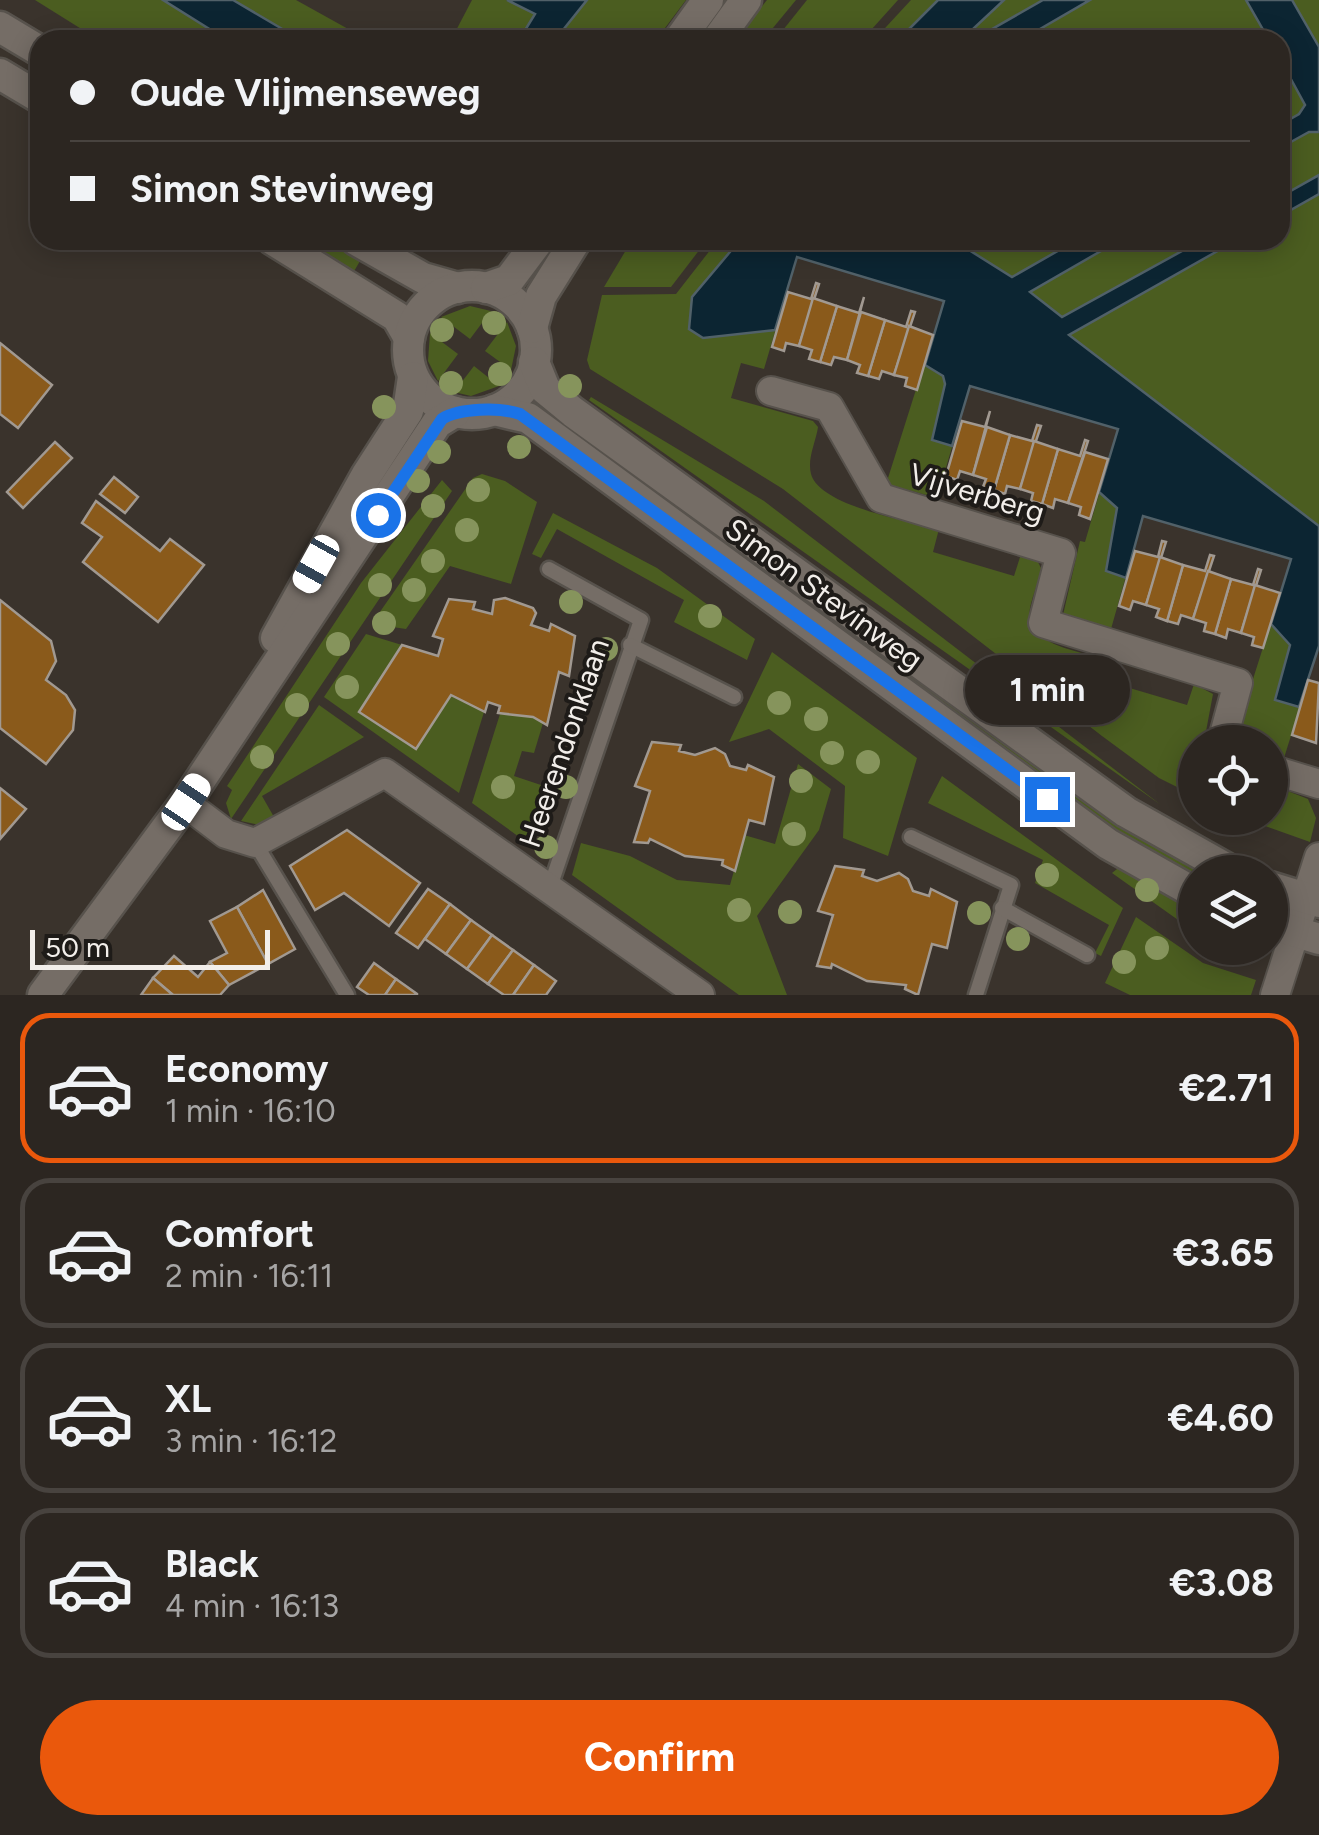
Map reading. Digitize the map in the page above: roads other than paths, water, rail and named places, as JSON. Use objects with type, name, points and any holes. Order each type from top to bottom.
[{"type":"street","points":[[686,30],[708,0]]},
{"type":"street","points":[[724,30],[746,0]]},
{"type":"street","points":[[0,27],[30,45]]},
{"type":"street","points":[[0,74],[30,92]]},
{"type":"street","points":[[186,802],[357,491],[408,410],[414,378],[409,338],[397,317],[289,250]]},
{"type":"street","points":[[374,250],[424,278],[472,288],[518,306],[532,328]]},
{"type":"street","points":[[409,338],[420,312],[434,299],[509,280],[532,250]]},
{"type":"street","points":[[414,378],[436,404],[455,412],[494,410],[522,390],[534,362],[532,328],[541,296],[570,250]]},
{"type":"street","name":"Simon Stevinweg","points":[[534,362],[545,389],[573,412],[1126,812],[1203,855]]},
{"type":"street","name":"Vijverberg","points":[[770,391],[829,408],[881,498],[1062,552],[1043,623],[1238,683],[1227,725]]},
{"type":"street","name":"Simon Stevinweg","points":[[494,410],[528,418],[1108,844],[1178,883]]},
{"type":"street","points":[[42,995],[186,802],[433,429],[455,412]]},
{"type":"street","name":"Heerendonklaan","points":[[255,843],[385,772],[700,995]]},
{"type":"street","points":[[1288,775],[1319,784]]},
{"type":"street","points":[[186,802],[226,834],[255,843]]},
{"type":"street","points":[[1275,995],[1295,932],[1312,900],[1319,856]]},
{"type":"street","points":[[1288,892],[1312,900]]},
{"type":"lane","name":"Heerendonklaan","points":[[549,569],[641,620],[550,887]]},
{"type":"lane","points":[[630,645],[734,697]]},
{"type":"lane","points":[[911,837],[1011,885],[976,995]]},
{"type":"lane","points":[[255,843],[348,995]]},
{"type":"lane","points":[[1002,908],[1087,955]]},
{"type":"water","points":[[163,0],[233,0],[284,30],[211,30]]},
{"type":"water","points":[[507,0],[587,0],[563,30],[525,30],[535,14]]},
{"type":"water","points":[[938,0],[1004,0],[974,30],[908,30]]},
{"type":"water","points":[[1043,0],[1090,0],[1038,30],[990,30]]},
{"type":"water","points":[[1246,0],[1292,0],[1319,47],[1319,132],[1309,132],[1290,142],[1290,119],[1305,105],[1290,77],[1290,30],[1263,30]]},
{"type":"water","points":[[1319,175],[1319,194],[1290,210],[1290,191]]},
{"type":"water","points":[[732,250],[969,250],[1012,277],[1059,250],[1103,250],[1030,292],[1062,317],[1184,250],[1219,250],[1069,335],[1319,526],[1319,646],[1299,707],[1275,700],[1290,645],[1271,624],[1291,559],[1143,516],[1126,578],[1106,571],[1117,508],[1099,492],[1118,429],[970,386],[952,446],[932,440],[945,384],[943,376],[925,365],[944,301],[797,257],[775,330],[703,338],[689,329],[692,297]]}]
